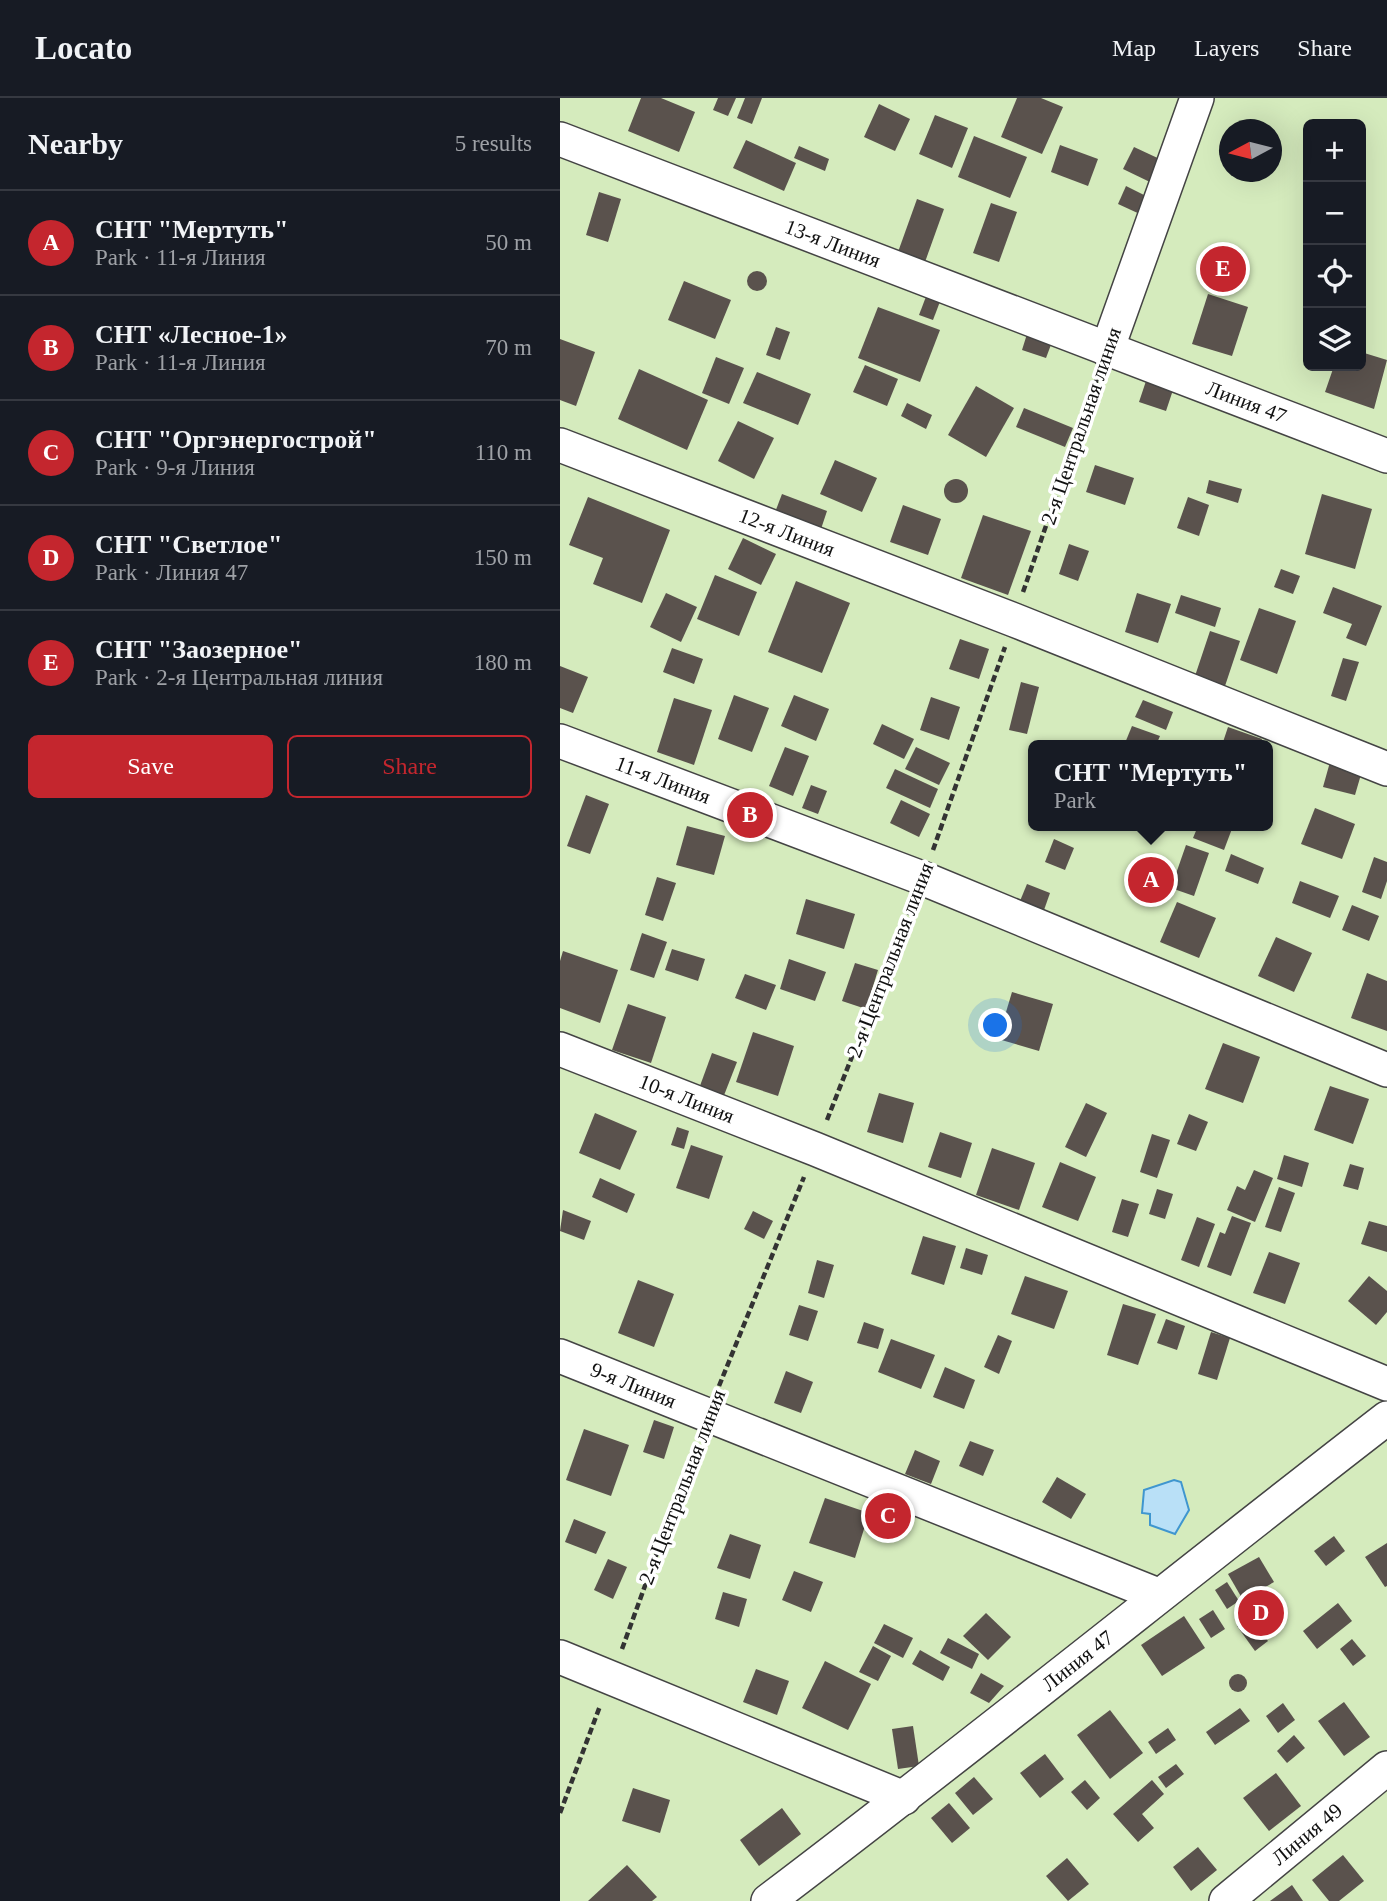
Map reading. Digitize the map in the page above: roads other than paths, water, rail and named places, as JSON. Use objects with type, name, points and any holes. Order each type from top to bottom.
[{"type":"street","name":"2-я Центральная линия","points":[[1107,350],[1197,98]]},
{"type":"street","name":"13-я Линия","points":[[560,139],[1107,350]]},
{"type":"street","name":"Линия 47","points":[[1107,350],[1387,456]]},
{"type":"street","name":"12-я Линия","points":[[560,445],[1014,620],[1387,769]]},
{"type":"street","name":"11-я Линия","points":[[560,741],[922,878],[1387,1070]]},
{"type":"street","name":"10-я Линия","points":[[560,1049],[815,1149],[1387,1384]]},
{"type":"street","name":"9-я Линия","points":[[560,1356],[1158,1595]]},
{"type":"street","name":"Линия 47","points":[[768,1901],[904,1798],[1158,1595],[1387,1418]]},
{"type":"street","points":[[560,1657],[904,1798]]},
{"type":"street","name":"Линия 49","points":[[1226,1901],[1387,1768]]},
{"type":"water","points":[[1174,1480],[1181,1482],[1189,1510],[1175,1534],[1150,1525],[1150,1514],[1142,1513],[1144,1490]]},
{"type":"place","name":"СНТ \"Заозерное\"","points":[[1223,269]]},
{"type":"place","name":"СНТ «Лесное-1»","points":[[750,815]]},
{"type":"place","name":"СНТ \"Мертуть\"","points":[[1151,880]]},
{"type":"place","name":"СНТ \"Оргэнергострой\"","points":[[888,1516]]},
{"type":"place","name":"СНТ \"Светлое\"","points":[[1261,1613]]}]
